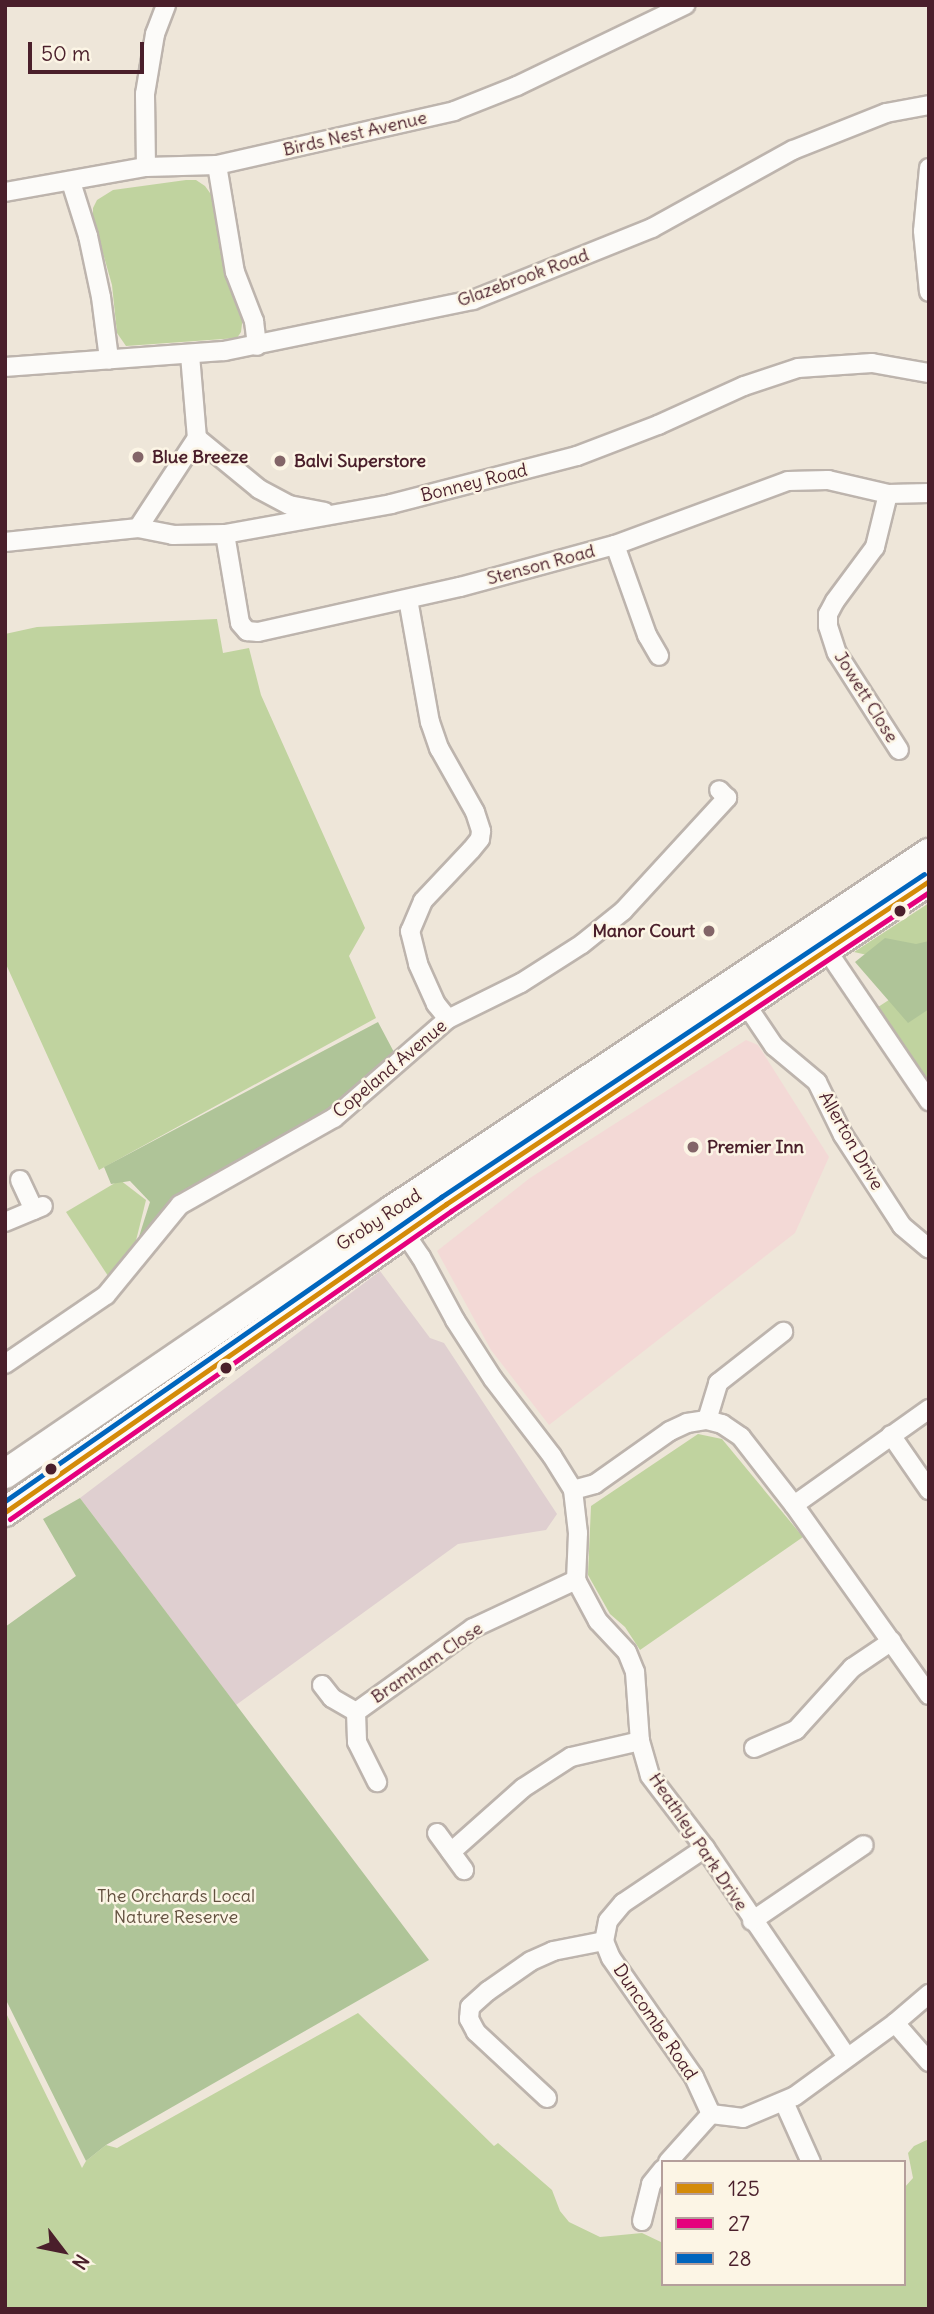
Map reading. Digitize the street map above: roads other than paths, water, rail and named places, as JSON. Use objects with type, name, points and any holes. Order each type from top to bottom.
[{"type":"main road","name":"Groby Road","points":[[5,1474],[380,1218],[929,853]]},
{"type":"main road","name":"Groby Road","points":[[5,1512],[406,1235],[446,1204],[929,881]]},
{"type":"street","points":[[146,167],[145,94],[155,34],[166,5]]},
{"type":"street","name":"Birds Nest Avenue","points":[[5,192],[146,167],[217,165],[454,111],[517,86],[685,5]]},
{"type":"street","name":"Glazebrook Road","points":[[5,367],[190,355],[257,346],[473,300],[652,228],[793,150],[886,113],[929,105]]},
{"type":"street","points":[[217,165],[235,272],[254,321],[257,346]]},
{"type":"street","points":[[929,168],[923,231],[929,292]]},
{"type":"street","points":[[71,182],[88,236],[102,298],[109,359]]},
{"type":"street","points":[[138,528],[197,438],[190,355]]},
{"type":"street","name":"Bonney Road","points":[[5,542],[138,528],[173,535],[225,534],[335,514],[404,501],[577,456],[658,425],[744,386],[798,368],[872,363],[929,373]]},
{"type":"street","points":[[197,438],[259,489],[289,505],[335,514]]},
{"type":"street","name":"Stenson Road","points":[[225,534],[240,623],[252,633],[408,599],[615,545],[788,481],[828,480],[888,494],[929,493]]},
{"type":"street","name":"Jowett Close","points":[[888,494],[874,547],[835,601],[828,614],[828,626],[837,653],[899,750]]},
{"type":"street","points":[[615,545],[647,635],[659,656]]},
{"type":"street","points":[[408,599],[430,722],[439,748],[475,812],[481,831],[480,839],[471,850],[423,901],[413,917],[410,931],[418,964],[436,1004],[448,1019]]},
{"type":"street","name":"Copeland Avenue","points":[[5,1364],[106,1295],[180,1205],[334,1118],[448,1019],[521,983],[582,944],[623,911],[727,798],[719,790]]},
{"type":"street","points":[[826,949],[929,1101]]},
{"type":"street","name":"Allerton Drive","points":[[745,1003],[774,1046],[817,1083],[843,1135],[902,1226],[929,1249]]},
{"type":"street","points":[[5,1222],[38,1208],[20,1180]]},
{"type":"street","points":[[380,1218],[406,1235],[493,1380],[552,1456],[573,1490],[578,1532],[576,1580]]},
{"type":"street","points":[[707,1420],[718,1383],[783,1332]]},
{"type":"street","points":[[794,1505],[929,1409]]},
{"type":"street","points":[[573,1490],[596,1483],[670,1431],[687,1423],[707,1420],[722,1424],[741,1437],[794,1505],[929,1695]]},
{"type":"street","points":[[891,1434],[929,1490]]},
{"type":"street","name":"Bramham Close","points":[[356,1712],[473,1628],[576,1580]]},
{"type":"street","name":"Heathley Park Drive","points":[[576,1580],[598,1621],[627,1652],[635,1672],[640,1741],[650,1776],[705,1848],[752,1921],[848,2057]]},
{"type":"street","points":[[754,1748],[796,1730],[852,1668],[892,1641]]},
{"type":"street","points":[[322,1685],[332,1698],[356,1712],[357,1742],[377,1782]]},
{"type":"street","points":[[451,1852],[523,1788],[571,1757],[640,1741]]},
{"type":"street","points":[[437,1833],[464,1870]]},
{"type":"street","points":[[752,1921],[864,1845]]},
{"type":"street","points":[[547,2098],[481,2038],[469,2019],[470,2007],[531,1961],[553,1951],[604,1941],[608,1921],[623,1903],[705,1848]]},
{"type":"street","name":"Duncombe Road","points":[[604,1941],[611,1958],[694,2077],[711,2114]]},
{"type":"street","points":[[670,2160],[711,2114],[743,2118],[784,2102],[895,2023],[929,1994]]},
{"type":"street","points":[[895,2023],[929,2062]]},
{"type":"street","points":[[784,2102],[810,2160]]},
{"type":"street","points":[[642,2221],[651,2184],[661,2172]]},
{"type":"place","name":"Blue Breeze","points":[[138,457]]},
{"type":"place","name":"Balvi Superstore","points":[[280,461]]},
{"type":"place","name":"Manor Court","points":[[709,931]]},
{"type":"place","name":"Premier Inn","points":[[693,1147]]},
{"type":"park label","name":"The Orchards Local Nature Reserve","points":[[176,1907]]}]
